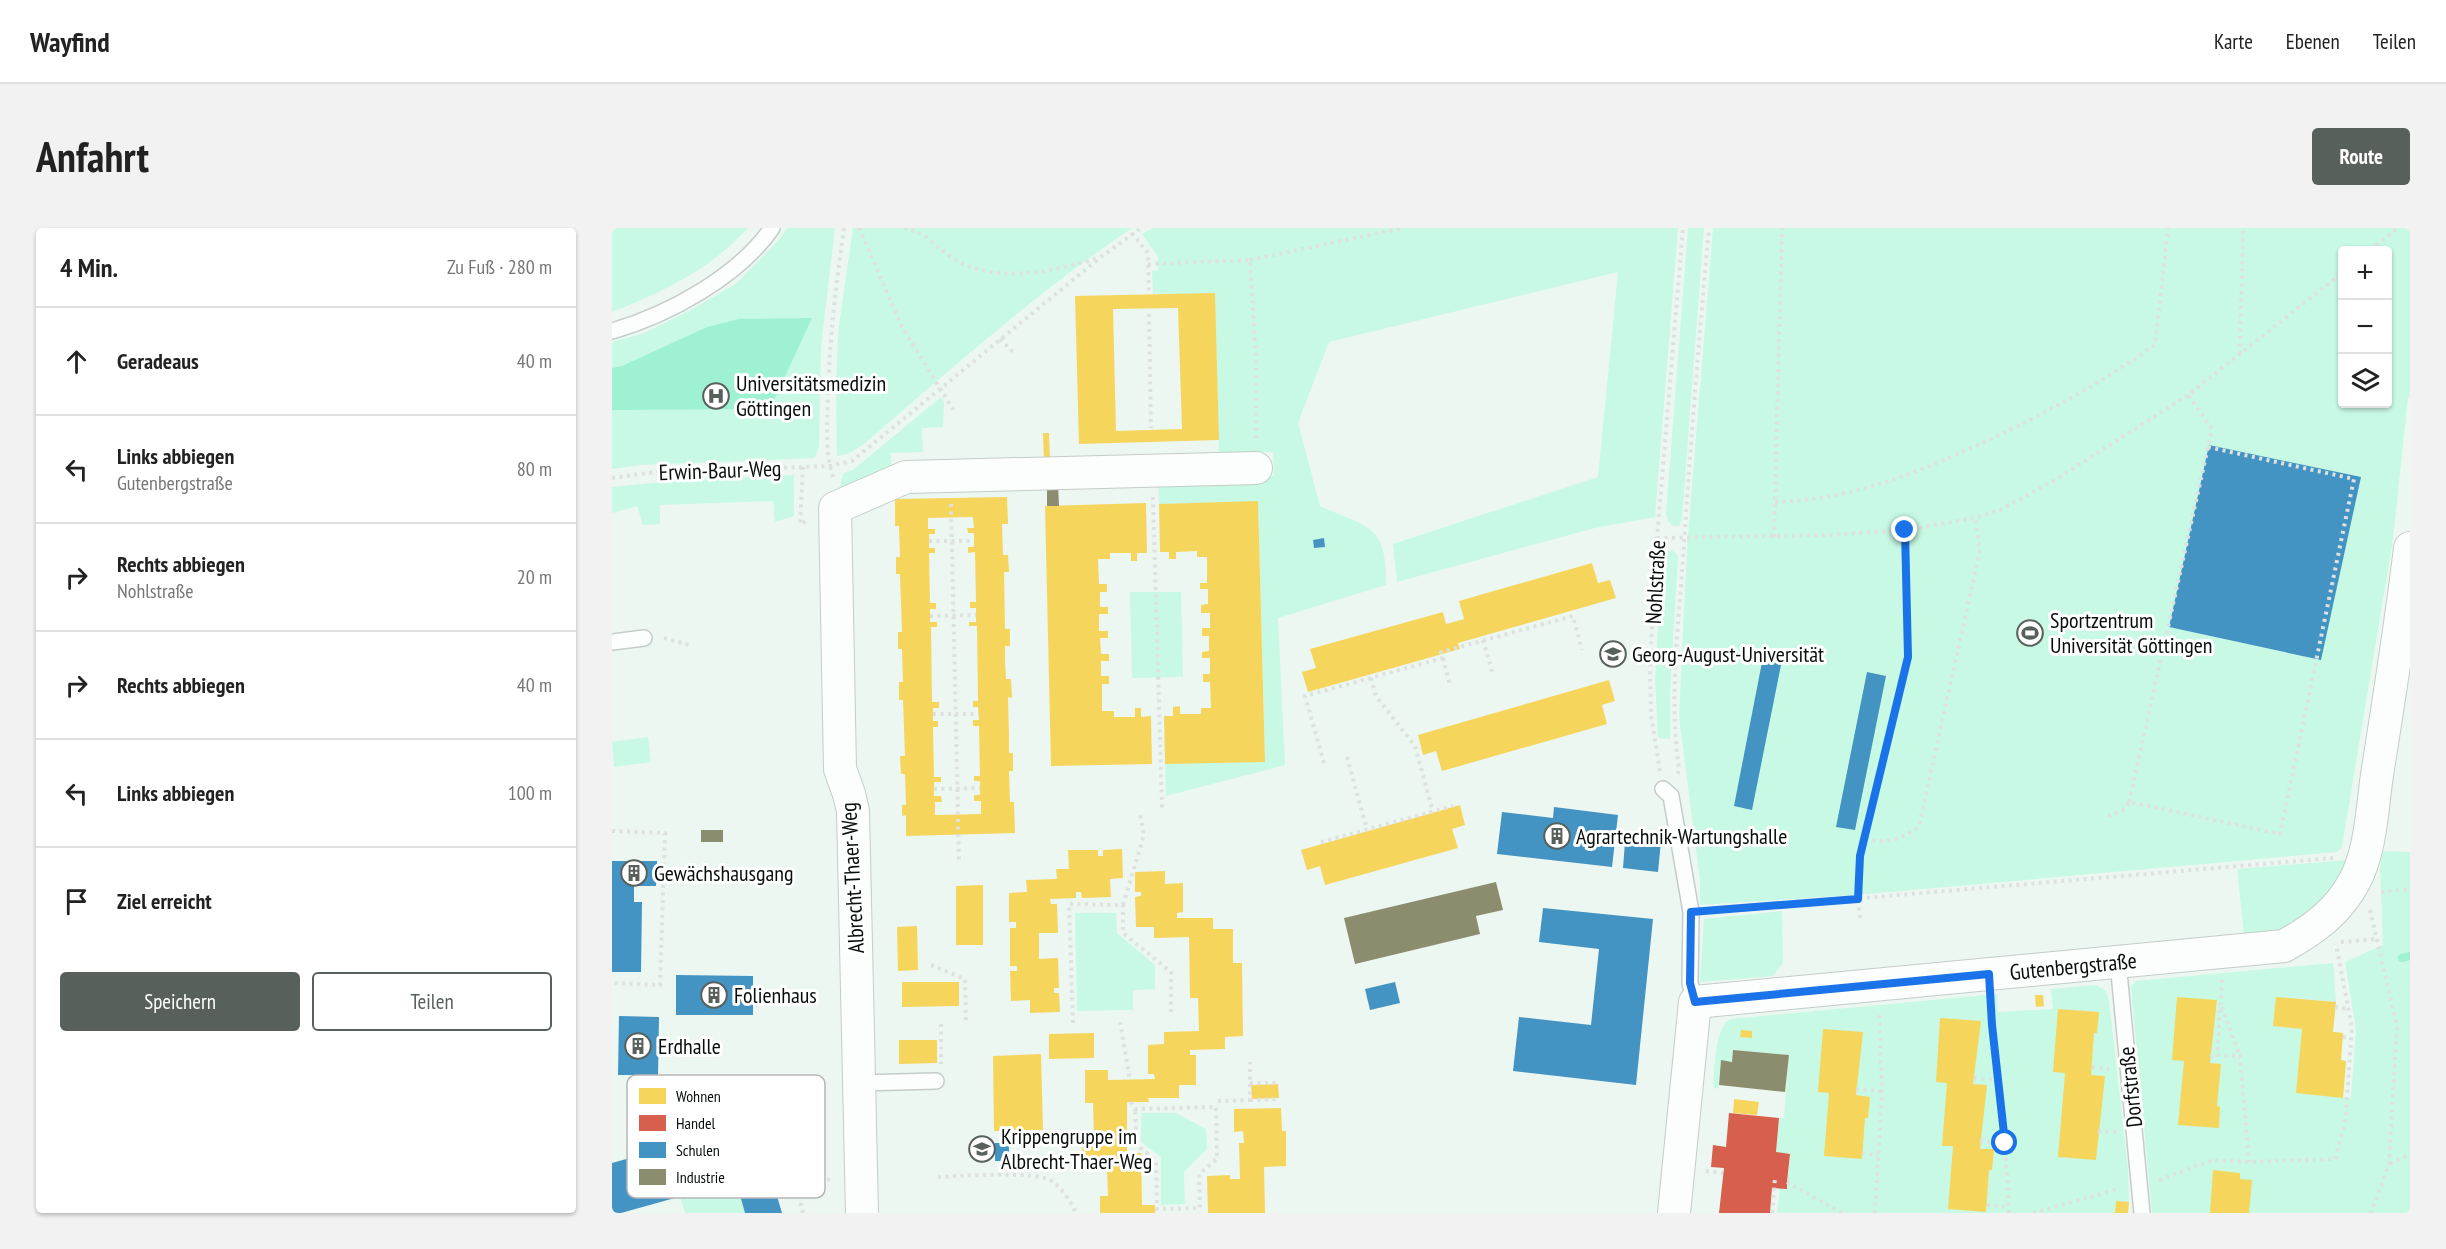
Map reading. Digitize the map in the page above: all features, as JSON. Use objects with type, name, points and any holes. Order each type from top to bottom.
[{"type":"street","points":[[950,476],[1256,468]]},
{"type":"street","name":"Albrecht-Thaer-Weg","points":[[862,1213],[853,811],[840,769],[835,508],[906,477],[950,476]]},
{"type":"street","name":"Gutenbergstraße","points":[[1695,1002],[2284,946],[2306,934],[2325,920],[2362,877],[2405,639],[2410,548]]},
{"type":"street","points":[[1674,1213],[1695,1002]]},
{"type":"lane","points":[[612,331],[669,309],[719,279],[761,244],[772,228]]},
{"type":"lane","points":[[612,642],[650,637]]},
{"type":"lane","points":[[1667,793],[1691,912],[1690,983],[1695,1002]]},
{"type":"lane","name":"Dorfstraße","points":[[2118,962],[2142,1213]]},
{"type":"lane","points":[[859,1083],[936,1081]]},
{"type":"path","points":[[829,466],[826,447],[829,357],[833,303],[844,228]]},
{"type":"path","points":[[859,228],[902,327],[954,411]]},
{"type":"path","points":[[904,228],[919,231],[957,261],[1006,273],[1042,272],[1101,257]]},
{"type":"path","name":"Erwin-Baur-Weg","points":[[612,478],[648,472],[829,466],[843,464],[859,457],[1101,257],[1142,228]]},
{"type":"path","points":[[1148,264],[1250,260],[1404,228]]},
{"type":"path","name":"Nohlstraße","points":[[1667,793],[1651,703],[1650,667],[1683,228]]},
{"type":"path","points":[[1667,793],[1679,769],[1674,717],[1684,538],[1709,228]]},
{"type":"path","points":[[1774,537],[1782,228]]},
{"type":"path","points":[[1775,502],[1802,501],[1869,488],[1922,471],[2041,417],[2109,378],[2155,345],[2168,228]]},
{"type":"path","points":[[2240,355],[2243,228]]},
{"type":"path","points":[[2375,246],[2398,228]]},
{"type":"path","points":[[1132,233],[1148,253],[1149,293]]},
{"type":"path","points":[[1250,260],[1256,361],[1256,468]]},
{"type":"path","points":[[1658,538],[1774,537],[1905,530],[1975,518],[2000,510],[2055,480],[2188,395],[2338,277]]},
{"type":"path","points":[[1149,314],[1151,428]]},
{"type":"path","points":[[1000,339],[1015,354]]},
{"type":"path","points":[[2108,816],[2125,809],[2129,802],[2212,429],[2188,395]]},
{"type":"path","points":[[2129,802],[2280,834],[2354,479],[2208,447]]},
{"type":"path","points":[[800,524],[802,467]]},
{"type":"path","points":[[1152,471],[1162,808]]},
{"type":"path","points":[[950,476],[959,862]]},
{"type":"path","points":[[1865,839],[1890,841],[1906,836],[1919,826],[1980,550],[1975,518]]},
{"type":"path","points":[[1860,918],[1858,899],[1860,856],[1908,657],[1905,530]]},
{"type":"path","points":[[929,542],[974,541]]},
{"type":"path","points":[[930,616],[976,615]]},
{"type":"path","points":[[1450,686],[1441,651],[1573,616],[1582,650]]},
{"type":"path","points":[[650,637],[689,645]]},
{"type":"path","points":[[1484,640],[1493,675]]},
{"type":"path","points":[[1324,763],[1305,696],[1443,658]]},
{"type":"path","points":[[1371,678],[1376,696],[1415,746],[1433,812]]},
{"type":"path","points":[[933,714],[979,714]]},
{"type":"path","points":[[1347,757],[1367,830]]},
{"type":"path","points":[[934,789],[980,788]]},
{"type":"path","points":[[1321,842],[1453,806]]},
{"type":"path","points":[[1140,814],[1144,835],[1123,904],[1123,933],[1171,972],[1171,1014]]},
{"type":"path","points":[[612,831],[664,833],[660,985],[612,983]]},
{"type":"path","points":[[1691,912],[1858,899],[2362,877],[2410,889]]},
{"type":"path","points":[[2362,877],[2397,1026],[2389,1164],[2372,1213]]},
{"type":"path","points":[[1073,1023],[1069,904],[1123,904]]},
{"type":"path","points":[[2226,1161],[2335,1159],[2345,1123],[2352,1028],[2336,943],[2378,939]]},
{"type":"path","points":[[2217,1055],[2223,970],[2232,951]]},
{"type":"path","points":[[931,965],[965,979],[966,1024]]},
{"type":"path","points":[[1989,974],[2005,1143],[2009,1213]]},
{"type":"path","points":[[1875,1213],[1882,1091],[1877,984]]},
{"type":"path","points":[[2221,1003],[2240,1056],[2249,1162]]},
{"type":"path","points":[[2335,1007],[2348,1009]]},
{"type":"path","points":[[1120,1022],[1130,1080]]},
{"type":"path","points":[[936,1081],[941,1074],[941,1024]]},
{"type":"path","points":[[2343,1037],[2351,1038]]},
{"type":"path","points":[[2210,1057],[2240,1056]]},
{"type":"path","points":[[1250,1062],[1250,1100]]},
{"type":"path","points":[[1974,1078],[1998,1080]]},
{"type":"path","points":[[1250,1083],[1279,1083]]},
{"type":"path","points":[[1856,1089],[1882,1091]]},
{"type":"path","points":[[1218,1101],[1280,1099]]},
{"type":"path","points":[[1131,1102],[1135,1109],[1137,1145],[1156,1161],[1157,1211],[1200,1208],[1199,1174],[1217,1159],[1216,1107],[1135,1109]]},
{"type":"path","points":[[1980,1141],[2005,1143]]},
{"type":"path","points":[[1862,1153],[1878,1155]]},
{"type":"path","points":[[2389,1164],[2410,1154]]},
{"type":"path","points":[[938,1177],[985,1175],[1047,1179],[1064,1192],[1076,1213]]},
{"type":"path","points":[[1772,1213],[1775,1178]]},
{"type":"path","points":[[825,1179],[862,1182]]},
{"type":"path","points":[[1787,1182],[1842,1213]]},
{"type":"path","points":[[799,1198],[803,1213]]},
{"type":"path","points":[[1987,1205],[2008,1207]]},
{"type":"shaded area","points":[[612,228],[748,228],[718,256],[685,278],[612,312]]},
{"type":"shaded area","name":"Universitätsmedizin Göttingen","points":[[788,228],[835,228],[821,347],[819,446],[815,458],[641,465],[612,469],[612,342],[642,334],[689,311],[737,283]]},
{"type":"shaded area","points":[[853,228],[1132,228],[1028,305],[864,444],[848,454],[837,456],[838,333]]},
{"type":"shaded area","points":[[1153,228],[1678,228],[1655,517],[1595,528],[1397,582],[1393,544],[1598,477],[1618,272],[1329,342],[1298,423],[1320,506],[1372,531],[1383,550],[1386,585],[1278,618],[1285,765],[1166,796],[1165,764],[1265,761],[1258,502],[1159,504],[1158,479],[1274,476],[1273,452],[1219,454],[1215,294],[1153,294],[1152,271],[1158,270],[1158,257],[1142,234]]},
{"type":"shaded area","points":[[1688,228],[1704,228],[1682,519],[1679,526],[1673,526],[1666,514]]},
{"type":"shaded area","name":"Sportzentrum Universität Göttingen","points":[[1713,228],[2410,228],[2410,397],[2408,397],[2393,539],[2342,847],[2337,852],[1868,894],[1700,905],[1700,880],[1679,717],[1687,548]]},
{"type":"shaded area","points":[[812,318],[770,409],[612,410],[612,368],[622,366],[707,327],[739,319]]},
{"type":"shaded area","points":[[941,397],[944,402],[943,427],[922,428],[923,452],[891,453],[891,472],[840,495],[844,473],[853,470]]},
{"type":"shaded area","points":[[794,475],[794,516],[775,522],[773,501],[660,505],[660,524],[643,525],[637,506],[612,513],[612,487],[671,481]]},
{"type":"shaded area","points":[[1668,551],[1673,551],[1678,556],[1670,693],[1670,739],[1658,738],[1655,679],[1662,557]]},
{"type":"shaded area","points":[[1130,592],[1181,592],[1183,677],[1132,678]]},
{"type":"shaded area","points":[[648,737],[651,762],[614,767],[612,742]]},
{"type":"shaded area","points":[[2383,851],[2410,852],[2410,1213],[2152,1213],[2131,986],[2136,981],[2333,963],[2336,1002],[2296,998],[2293,1027],[2343,1033],[2341,1060],[2346,1061],[2343,1097],[2351,1098],[2356,1030],[2345,962],[2383,945],[2380,866]]},
{"type":"shaded area","points":[[2348,860],[2341,878],[2328,896],[2290,928],[2247,938],[2244,934],[2237,869]]},
{"type":"shaded area","points":[[1782,911],[1783,963],[1773,976],[1700,982],[1704,919]]},
{"type":"shaded area","points":[[1075,913],[1116,913],[1117,933],[1155,965],[1155,989],[1133,990],[1133,1010],[1077,1011]]},
{"type":"shaded area","points":[[2095,985],[2105,990],[2109,1000],[2128,1170],[2129,1202],[2116,1201],[2115,1213],[1777,1213],[1780,1188],[1787,1189],[1790,1154],[1776,1152],[1779,1118],[1784,1118],[1789,1055],[1733,1050],[1732,1062],[1721,1061],[1718,1089],[1713,1087],[1718,1040],[1725,1024],[1730,1019],[1997,994],[1998,1012],[2053,1009],[2051,989]]},
{"type":"shaded area","points":[[1141,1113],[1176,1113],[1206,1129],[1207,1149],[1184,1172],[1185,1204],[1161,1205],[1161,1157],[1141,1142]]},
{"type":"shaded area","points":[[681,1198],[741,1198],[745,1213],[685,1213]]},
{"type":"building: Wohnen","points":[[1215,293],[1219,440],[1079,444],[1075,296]],"holes":[[[1178,308],[1182,429],[1116,431],[1113,309]]]},
{"type":"building: Wohnen","points":[[1043,433],[1049,433],[1050,461],[1044,461]]},
{"type":"building: Wohnen","points":[[1007,497],[1008,524],[1002,524],[1003,555],[1008,555],[1009,572],[1004,572],[1005,629],[1010,629],[1010,646],[1005,646],[1005,663],[1006,679],[1011,679],[1012,698],[1008,697],[1009,753],[1013,753],[1013,771],[1009,771],[1010,802],[1014,802],[1015,833],[906,836],[906,815],[902,816],[902,805],[906,805],[905,774],[901,774],[900,756],[905,756],[903,700],[899,700],[899,682],[903,682],[902,649],[898,649],[898,632],[902,632],[900,574],[896,574],[896,557],[900,557],[899,526],[895,526],[895,499]],"holes":[[[973,517],[974,528],[967,528],[968,533],[974,533],[974,547],[968,547],[968,553],[975,552],[976,602],[970,602],[970,608],[976,608],[976,622],[969,622],[969,626],[977,626],[978,701],[973,701],[973,707],[978,707],[979,720],[973,720],[973,726],[979,726],[980,776],[974,776],[974,781],[980,781],[980,795],[974,795],[974,801],[981,801],[981,814],[935,815],[935,802],[942,802],[941,796],[934,796],[934,782],[941,782],[941,777],[934,777],[933,727],[938,727],[938,721],[933,721],[933,708],[939,708],[939,702],[932,702],[931,627],[937,627],[937,622],[930,622],[930,609],[936,609],[936,603],[930,603],[929,553],[935,553],[935,548],[929,548],[929,534],[935,534],[935,529],[928,529],[928,518]]]},
{"type":"building: Wohnen","points":[[1258,501],[1265,762],[1165,764],[1164,716],[1173,716],[1173,707],[1180,706],[1180,714],[1201,714],[1201,708],[1211,708],[1210,682],[1203,682],[1203,674],[1210,674],[1210,658],[1202,658],[1202,652],[1209,651],[1209,636],[1202,636],[1202,628],[1210,628],[1210,613],[1201,613],[1201,605],[1208,604],[1208,589],[1200,589],[1200,583],[1207,583],[1207,557],[1197,557],[1197,551],[1176,552],[1176,559],[1169,559],[1169,552],[1160,552],[1159,504]]},
{"type":"building: Wohnen","points":[[1146,503],[1147,553],[1137,553],[1137,561],[1131,561],[1131,553],[1110,553],[1110,559],[1098,559],[1099,584],[1107,584],[1107,592],[1100,592],[1100,607],[1108,607],[1108,614],[1099,614],[1099,631],[1108,631],[1108,638],[1100,638],[1101,654],[1109,654],[1109,661],[1101,661],[1101,676],[1109,676],[1109,684],[1102,684],[1102,711],[1114,711],[1114,717],[1135,717],[1135,708],[1141,708],[1141,717],[1151,716],[1152,764],[1051,766],[1045,506]]},
{"type":"building: Wohnen","points":[[1592,563],[1598,583],[1610,580],[1616,598],[1458,643],[1460,649],[1308,692],[1302,672],[1316,668],[1310,649],[1443,612],[1446,624],[1464,619],[1459,601]]},
{"type":"building: Wohnen","points":[[1609,680],[1615,701],[1602,705],[1607,724],[1442,771],[1436,751],[1423,755],[1418,735]]},
{"type":"building: Wohnen","points":[[1460,805],[1465,825],[1452,829],[1458,848],[1325,885],[1320,866],[1307,870],[1301,850]]},
{"type":"building: Wohnen","points":[[1122,849],[1123,878],[1110,879],[1111,897],[1082,898],[1081,892],[1076,892],[1076,898],[1050,899],[1051,904],[1057,904],[1058,933],[1039,933],[1039,959],[1058,958],[1059,988],[1054,988],[1054,993],[1059,993],[1060,1012],[1030,1013],[1030,1000],[1011,1001],[1010,971],[1017,971],[1017,966],[1010,966],[1010,928],[1016,928],[1016,922],[1009,922],[1009,893],[1027,892],[1026,880],[1057,879],[1056,869],[1069,869],[1068,850],[1098,850],[1098,856],[1103,856],[1103,850]]},
{"type":"building: Wohnen","points":[[1165,871],[1165,884],[1183,883],[1183,912],[1177,913],[1177,918],[1213,918],[1213,929],[1233,929],[1233,963],[1242,963],[1243,1036],[1225,1037],[1225,1049],[1190,1050],[1190,1055],[1196,1055],[1196,1085],[1179,1085],[1179,1098],[1148,1098],[1149,1102],[1127,1102],[1127,1153],[1141,1153],[1142,1205],[1155,1205],[1155,1213],[1100,1213],[1100,1196],[1108,1196],[1107,1167],[1083,1167],[1082,1139],[1094,1138],[1093,1103],[1085,1103],[1085,1070],[1108,1070],[1108,1080],[1155,1079],[1154,1074],[1148,1074],[1148,1045],[1164,1044],[1164,1032],[1199,1031],[1198,998],[1190,998],[1189,937],[1154,938],[1154,927],[1136,927],[1135,897],[1141,896],[1141,892],[1135,892],[1135,872]]},
{"type":"building: Wohnen","points":[[983,885],[983,945],[956,945],[956,886]]},
{"type":"building: Wohnen","points":[[917,926],[918,970],[898,971],[897,927]]},
{"type":"building: Wohnen","points":[[902,982],[959,982],[959,1006],[902,1007]]},
{"type":"building: Wohnen","points":[[2035,995],[2043,995],[2044,1006],[2036,1007]]},
{"type":"building: Wohnen","points":[[2177,997],[2217,1000],[2210,1063],[2221,1064],[2217,1106],[2220,1107],[2219,1128],[2178,1125],[2184,1061],[2172,1060]]},
{"type":"building: Wohnen","points":[[2276,997],[2336,1002],[2333,1032],[2343,1033],[2341,1060],[2346,1061],[2343,1098],[2296,1093],[2302,1029],[2273,1026]]},
{"type":"building: Wohnen","points":[[2058,1009],[2099,1012],[2097,1033],[2094,1033],[2091,1075],[2105,1076],[2096,1160],[2058,1157],[2065,1073],[2053,1072]]},
{"type":"building: Wohnen","points":[[1940,1018],[1981,1021],[1973,1084],[1987,1085],[1980,1149],[1994,1149],[1992,1170],[1989,1170],[1986,1212],[1948,1209],[1953,1146],[1942,1146],[1947,1083],[1936,1082]]},
{"type":"building: Wohnen","points":[[1823,1029],[1863,1032],[1856,1095],[1870,1097],[1868,1118],[1865,1118],[1862,1159],[1824,1156],[1829,1093],[1818,1092]]},
{"type":"building: Wohnen","points":[[1741,1030],[1752,1031],[1752,1038],[1740,1037]]},
{"type":"building: Wohnen","points":[[1094,1033],[1094,1058],[1049,1059],[1049,1034]]},
{"type":"building: Wohnen","points":[[899,1040],[937,1040],[937,1063],[899,1064]]},
{"type":"building: Wohnen","points":[[1041,1054],[1043,1130],[994,1131],[993,1056]]},
{"type":"building: Wohnen","points":[[1278,1084],[1279,1098],[1252,1099],[1251,1085]]},
{"type":"building: Wohnen","points":[[1734,1099],[1759,1102],[1757,1115],[1733,1113]]},
{"type":"building: Wohnen","points":[[1281,1108],[1282,1131],[1286,1131],[1286,1166],[1264,1167],[1265,1213],[1208,1213],[1207,1176],[1230,1175],[1230,1179],[1240,1179],[1239,1143],[1244,1143],[1243,1131],[1234,1132],[1234,1109]]},
{"type":"building: Wohnen","points":[[2213,1170],[2240,1173],[2240,1179],[2252,1180],[2249,1213],[2210,1213]]},
{"type":"building: Wohnen","points":[[2116,1201],[2129,1202],[2128,1213],[2115,1213]]},
{"type":"building: Handel","points":[[1729,1113],[1779,1118],[1776,1152],[1790,1154],[1787,1189],[1772,1188],[1770,1213],[1719,1213],[1724,1168],[1711,1167],[1713,1145],[1726,1147]]},
{"type":"building: Schulen","points":[[2209,445],[2361,477],[2321,660],[2169,627]]},
{"type":"building: Schulen","points":[[1324,538],[1325,547],[1314,548],[1313,540]]},
{"type":"building: Schulen","points":[[1764,652],[1783,655],[1752,810],[1734,806]]},
{"type":"building: Schulen","points":[[1867,672],[1886,676],[1855,830],[1836,827]]},
{"type":"building: Schulen","name":"Agrartechnik-Wartungshalle","points":[[1554,807],[1618,815],[1612,867],[1497,854],[1502,812],[1553,818]]},
{"type":"building: Schulen","points":[[1638,839],[1661,841],[1658,872],[1623,868],[1625,842],[1638,843]]},
{"type":"building: Schulen","points":[[612,861],[657,861],[656,886],[634,886],[634,902],[642,902],[641,972],[612,972]]},
{"type":"building: Schulen","points":[[1543,908],[1653,919],[1636,1085],[1513,1071],[1519,1017],[1591,1025],[1599,949],[1539,942]]},
{"type":"building: Schulen","name":"Folienhaus","points":[[676,975],[753,976],[753,1015],[676,1015]]},
{"type":"building: Schulen","points":[[1395,982],[1400,1003],[1370,1010],[1365,989]]},
{"type":"building: Schulen","name":"Erdhalle","points":[[619,1016],[659,1017],[658,1075],[618,1075]]},
{"type":"building: Schulen","points":[[995,1143],[1009,1143],[1009,1161],[995,1161]]},
{"type":"building: Schulen","points":[[627,1159],[627,1198],[675,1198],[621,1213],[612,1213],[612,1163]]},
{"type":"building: Schulen","points":[[741,1198],[778,1198],[782,1213],[745,1213]]},
{"type":"building: Industrie","points":[[1047,483],[1058,483],[1059,506],[1047,506]]},
{"type":"building: Industrie","points":[[701,830],[723,830],[723,842],[701,842]]},
{"type":"building: Industrie","points":[[1496,882],[1503,910],[1476,916],[1480,934],[1355,964],[1344,918]]},
{"type":"building: Industrie","points":[[1733,1050],[1789,1055],[1785,1092],[1719,1085],[1721,1060],[1732,1062]]},
{"type":"waterway","points":[[2402,958],[2410,956]]},
{"type":"place","name":"Universitätsmedizin Göttingen","points":[[716,396]]},
{"type":"place","name":"Sportzentrum Universität Göttingen","points":[[2030,633]]},
{"type":"place","name":"Georg-August-Universität","points":[[1613,654]]},
{"type":"place","name":"Agrartechnik-Wartungshalle","points":[[1557,836]]},
{"type":"place","name":"Gewächshausgang","points":[[634,873]]},
{"type":"place","name":"Folienhaus","points":[[714,995]]},
{"type":"place","name":"Erdhalle","points":[[638,1046]]},
{"type":"place","name":"Krippengruppe im Albrecht-Thaer-Weg","points":[[982,1149]]},
{"type":"route","points":[[1905,530],[1908,657],[1860,856],[1858,899],[1691,912],[1690,983],[1695,1002],[1989,974],[1992,1025],[2005,1143]]}]
